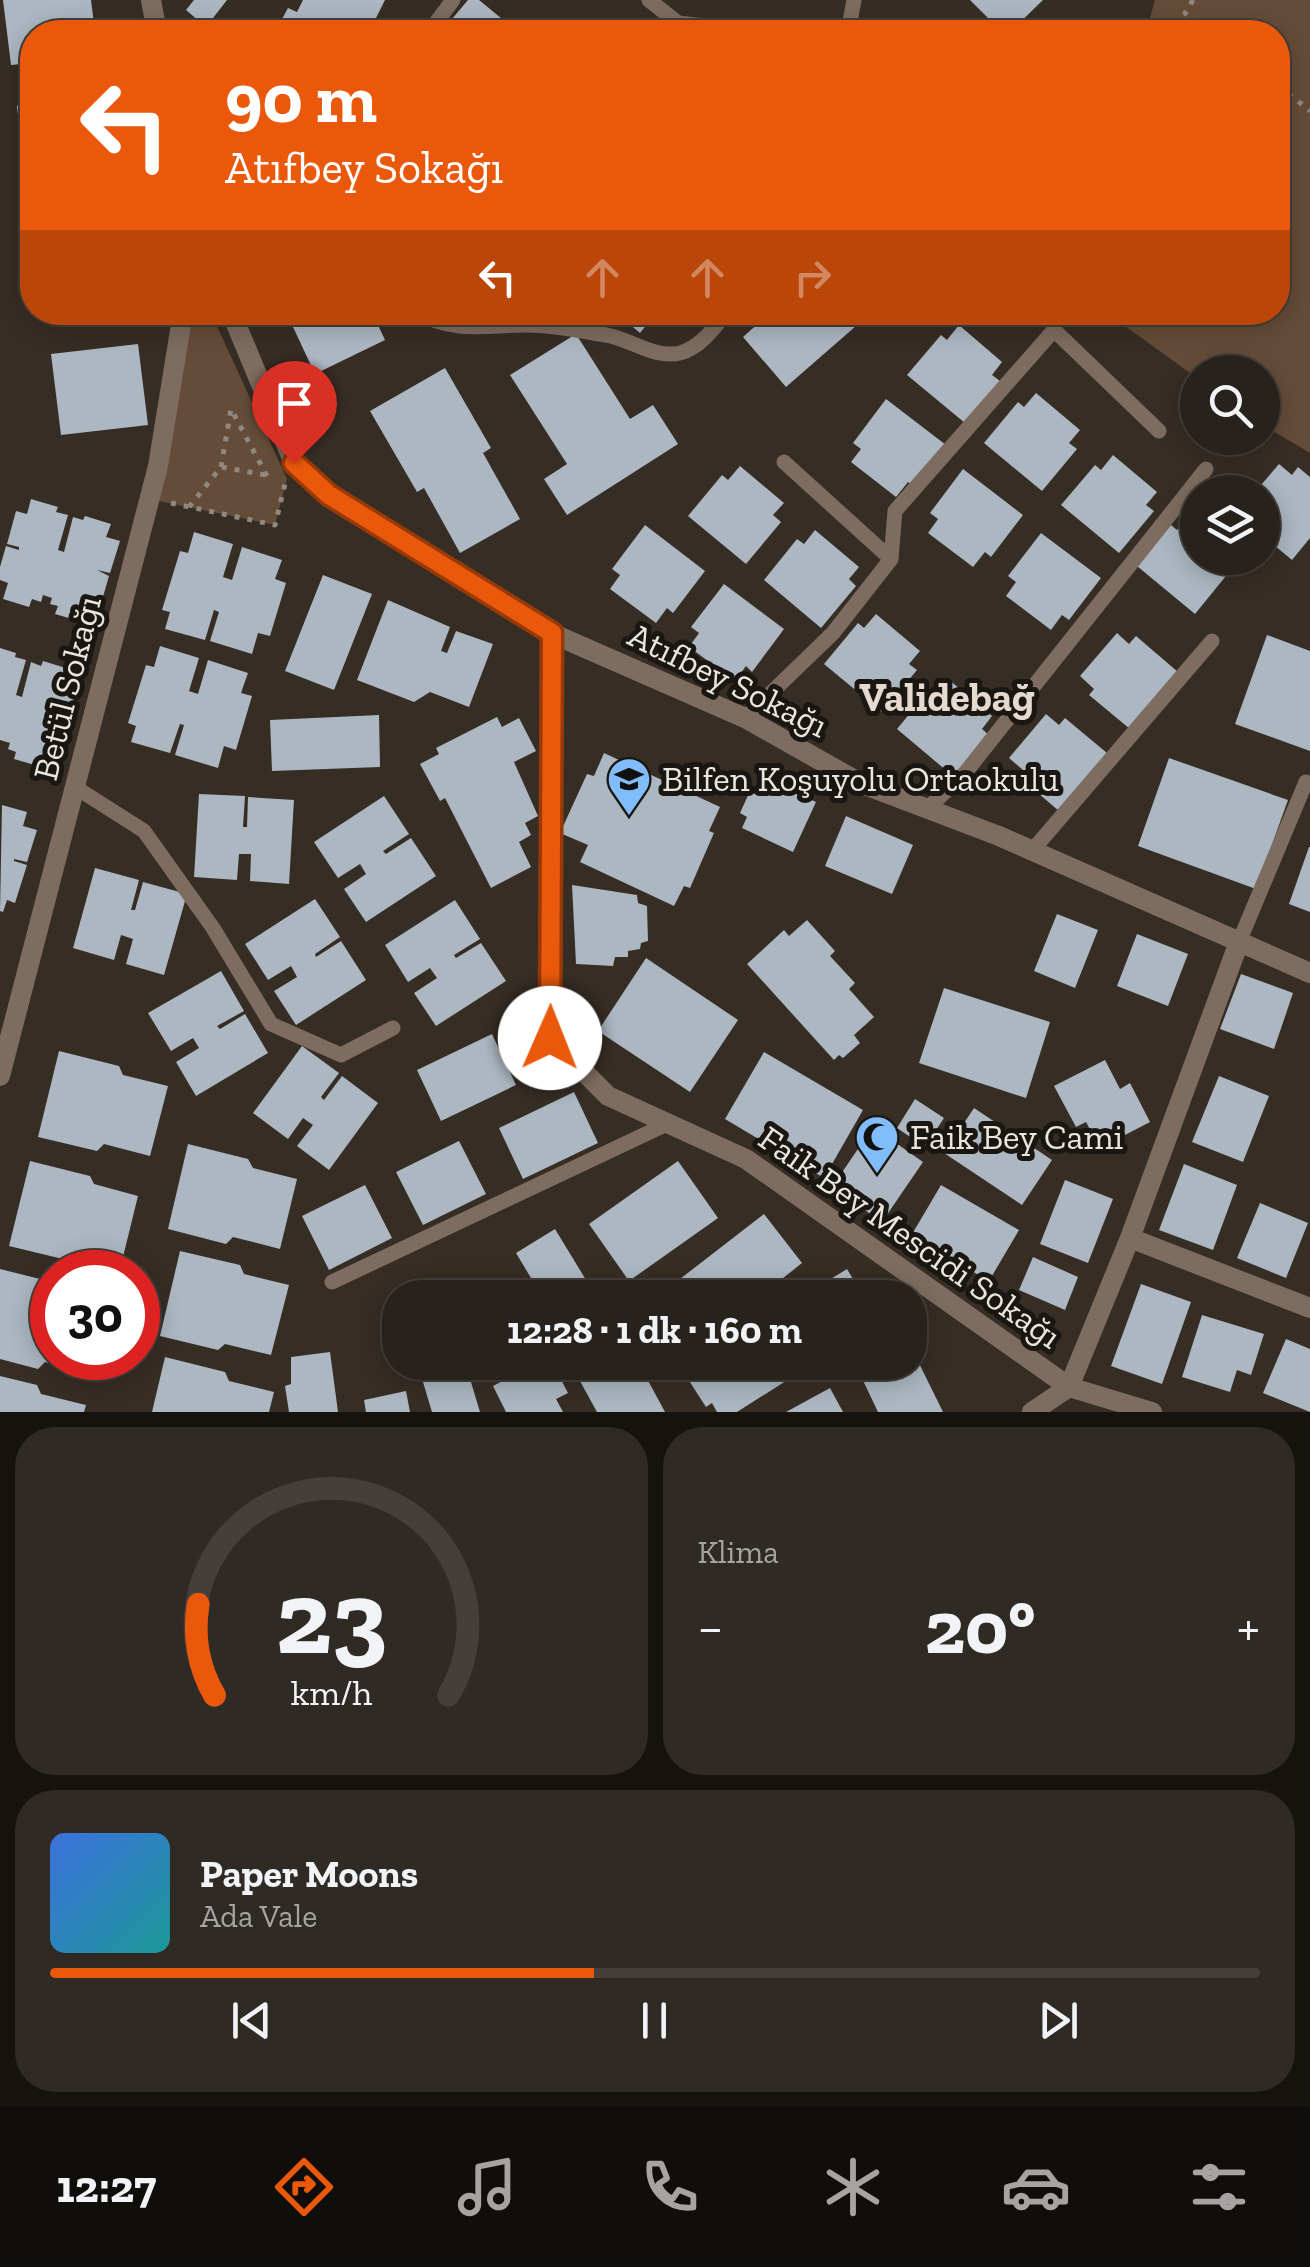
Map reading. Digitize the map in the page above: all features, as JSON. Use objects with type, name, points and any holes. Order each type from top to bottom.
[{"type":"street","name":"Betül Sokağı","points":[[0,1076],[149,499],[181,325]]},
{"type":"street","name":"Atıfbey Sokağı","points":[[236,325],[294,463],[329,495],[552,633],[745,718],[862,784],[927,808],[1310,972]]},
{"type":"street","name":"Faik Bey Mescidi Sokağı","points":[[552,633],[550,1038],[608,1096],[746,1159],[1070,1387],[1152,1412]]},
{"type":"street","points":[[1032,1412],[1070,1387],[1130,1238],[1239,942]]},
{"type":"street","points":[[1130,1238],[1310,1308]]},
{"type":"lane","points":[[437,20],[453,0]]},
{"type":"lane","points":[[649,0],[674,20]]},
{"type":"lane","points":[[438,325],[472,329],[532,325],[612,336],[655,353],[682,353],[705,338],[716,325]]},
{"type":"lane","points":[[745,718],[833,633],[891,560],[895,511],[1054,330],[1160,431]]},
{"type":"lane","points":[[784,462],[891,560]]},
{"type":"lane","points":[[927,808],[965,773],[1206,469]]},
{"type":"lane","points":[[1031,852],[1212,640]]},
{"type":"lane","points":[[1239,942],[1306,782]]},
{"type":"lane","points":[[75,787],[144,831],[213,928],[271,1024],[341,1055],[393,1028]]},
{"type":"lane","points":[[332,1282],[668,1123]]},
{"type":"path","points":[[1192,0],[1184,13],[1194,20]]},
{"type":"path","points":[[1290,95],[1310,111]]},
{"type":"path","points":[[189,507],[221,466],[230,409],[267,476]]},
{"type":"path","points":[[149,499],[275,525],[286,479],[221,466]]},
{"type":"shaded area","points":[[1155,0],[1310,0],[1310,453],[1280,435],[1280,355],[1180,355],[1180,366],[1124,325],[1290,325],[1290,20],[1149,20]]},
{"type":"shaded area","points":[[177,325],[216,325],[287,479],[275,525],[149,499]]},
{"type":"building","points":[[3,0],[91,0],[94,20],[20,20],[20,64],[11,65]]},
{"type":"building","points":[[194,0],[227,0],[211,20],[198,20],[186,10]]},
{"type":"building","points":[[303,0],[385,0],[375,20],[282,20],[288,8],[297,12]]},
{"type":"building","points":[[468,0],[479,0],[503,20],[451,20]]},
{"type":"building","points":[[970,0],[1043,0],[1022,20],[990,20]]},
{"type":"building","points":[[292,325],[378,325],[385,340],[315,374]]},
{"type":"building","points":[[630,325],[646,325],[640,333]]},
{"type":"building","points":[[756,325],[857,325],[786,387],[743,337]]},
{"type":"building","points":[[959,325],[1002,362],[992,375],[1000,381],[965,423],[907,375],[941,335],[947,340]]},
{"type":"building","points":[[576,334],[630,419],[653,405],[678,444],[567,515],[544,479],[567,464],[510,375]]},
{"type":"building","points":[[138,344],[148,425],[61,435],[51,354]]},
{"type":"building","points":[[445,368],[491,448],[483,453],[520,519],[460,553],[424,488],[417,492],[370,411]]},
{"type":"building","points":[[1036,393],[1080,430],[1069,443],[1077,449],[1042,491],[984,443],[1018,402],[1024,407]]},
{"type":"building","points":[[886,399],[946,445],[914,487],[908,482],[896,497],[851,462],[861,449],[853,443]]},
{"type":"building","points":[[1113,455],[1157,492],[1146,505],[1154,511],[1119,553],[1061,505],[1095,465],[1101,470]]},
{"type":"building","points":[[1279,464],[1292,475],[1298,467],[1310,477],[1310,538],[1292,560],[1280,550],[1280,475],[1270,475]]},
{"type":"building","points":[[740,466],[784,503],[773,515],[781,522],[746,564],[688,516],[722,475],[728,480]]},
{"type":"building","points":[[963,469],[1023,515],[991,557],[985,552],[973,567],[928,533],[938,519],[930,513]]},
{"type":"building","points":[[31,499],[58,507],[56,512],[68,515],[58,550],[64,552],[73,517],[83,520],[85,516],[111,524],[106,537],[120,541],[110,573],[97,570],[109,576],[98,614],[90,611],[86,623],[55,614],[58,606],[50,604],[52,598],[43,595],[41,602],[32,599],[29,607],[3,599],[8,583],[0,580],[0,567],[6,546],[19,550],[7,544],[16,511],[27,514]]},
{"type":"building","points":[[645,525],[705,571],[673,613],[667,608],[656,623],[610,589],[620,575],[612,569]]},
{"type":"building","points":[[1171,525],[1177,530],[1180,526],[1180,575],[1227,575],[1195,614],[1137,566]]},
{"type":"building","points":[[815,530],[859,567],[849,579],[856,586],[821,628],[764,580],[797,539],[804,544]]},
{"type":"building","points":[[194,532],[233,544],[223,577],[232,580],[242,547],[282,560],[275,579],[286,583],[270,636],[258,633],[252,654],[210,641],[219,612],[214,610],[205,640],[165,629],[170,612],[162,610],[180,551],[188,553]]},
{"type":"building","points":[[1041,533],[1101,578],[1069,620],[1062,615],[1051,630],[1006,596],[1016,582],[1008,576]]},
{"type":"building","points":[[323,575],[372,594],[334,690],[285,671]]},
{"type":"building","points":[[724,584],[784,629],[752,672],[746,666],[735,681],[689,647],[699,633],[691,627]]},
{"type":"building","points":[[388,600],[450,627],[441,651],[447,653],[456,631],[493,644],[469,707],[430,692],[414,702],[357,680]]},
{"type":"building","points":[[876,614],[920,651],[909,664],[917,670],[882,712],[824,664],[858,623],[864,628]]},
{"type":"building","points":[[1117,633],[1129,644],[1136,636],[1178,672],[1130,729],[1089,695],[1094,689],[1080,676]]},
{"type":"building","points":[[1267,635],[1310,651],[1310,751],[1235,724]]},
{"type":"building","points":[[160,646],[199,658],[189,691],[198,694],[208,660],[248,673],[241,693],[252,696],[236,750],[224,746],[218,768],[175,755],[184,725],[180,724],[170,753],[131,742],[136,726],[128,723],[146,665],[154,667]]},
{"type":"building","points":[[0,648],[26,660],[16,695],[22,697],[31,662],[41,666],[43,661],[69,669],[65,682],[78,686],[68,719],[56,715],[55,718],[68,722],[57,759],[48,757],[45,768],[14,759],[16,752],[8,749],[10,743],[0,740]]},
{"type":"building","points":[[948,679],[992,716],[982,729],[989,735],[954,777],[897,729],[930,689],[937,693]]},
{"type":"building","points":[[1046,714],[1059,725],[1065,718],[1107,753],[1059,811],[1018,776],[1023,770],[1009,758]]},
{"type":"building","points":[[379,715],[380,767],[272,771],[270,720]]},
{"type":"building","points":[[497,717],[502,727],[519,718],[536,751],[514,762],[538,816],[525,823],[531,835],[519,842],[531,867],[491,888],[445,798],[440,801],[420,764],[439,754],[436,748]]},
{"type":"building","name":"Bilfen Koşuyolu Ortaokulu","points":[[604,753],[720,807],[709,831],[714,833],[690,888],[684,886],[674,906],[580,862],[588,845],[560,833],[587,774],[594,776]]},
{"type":"building","points":[[1169,758],[1288,800],[1256,889],[1138,846]]},
{"type":"building","points":[[763,777],[816,802],[793,852],[742,828],[747,817],[740,813],[750,791],[755,794]]},
{"type":"building","points":[[199,794],[245,796],[243,827],[247,827],[248,797],[294,800],[289,884],[250,881],[251,854],[239,854],[237,880],[194,877]]},
{"type":"building","points":[[384,796],[409,834],[383,851],[386,854],[411,838],[436,876],[366,922],[344,889],[366,874],[360,864],[338,878],[314,842]]},
{"type":"building","points":[[2,805],[27,812],[23,826],[37,830],[27,862],[14,859],[27,865],[15,903],[7,900],[3,912],[0,911]]},
{"type":"building","points":[[846,816],[913,845],[892,894],[825,866]]},
{"type":"building","points":[[1310,847],[1310,912],[1289,904]]},
{"type":"building","points":[[95,868],[139,880],[131,910],[135,910],[143,882],[187,894],[164,975],[126,964],[133,939],[121,935],[114,960],[73,948]]},
{"type":"building","points":[[572,885],[637,895],[638,903],[647,906],[648,941],[641,943],[640,949],[628,951],[628,957],[615,957],[613,966],[576,964]]},
{"type":"building","points":[[315,899],[340,937],[316,957],[341,941],[366,980],[296,1025],[274,991],[297,977],[291,966],[268,980],[245,944]]},
{"type":"building","points":[[455,900],[480,939],[454,955],[456,958],[481,943],[506,981],[436,1026],[414,993],[437,978],[430,968],[408,982],[385,945]]},
{"type":"building","points":[[1057,914],[1098,930],[1075,988],[1034,971]]},
{"type":"building","points":[[807,920],[835,951],[830,956],[855,983],[849,989],[874,1017],[854,1035],[860,1043],[843,1058],[839,1055],[834,1060],[747,964],[784,930],[789,936]]},
{"type":"building","points":[[1137,934],[1188,954],[1168,1006],[1117,986]]},
{"type":"building","points":[[646,958],[738,1020],[690,1092],[598,1031]]},
{"type":"building","points":[[221,971],[244,1011],[217,1026],[220,1029],[245,1014],[268,1053],[196,1096],[176,1062],[199,1048],[193,1038],[171,1051],[148,1013]]},
{"type":"building","points":[[1241,974],[1293,993],[1274,1049],[1220,1029]]},
{"type":"building","points":[[944,988],[1050,1022],[1026,1098],[919,1063]]},
{"type":"building","points":[[492,1034],[516,1085],[441,1121],[417,1070]]},
{"type":"building","points":[[302,1046],[339,1073],[321,1097],[324,1100],[342,1076],[378,1103],[329,1170],[297,1146],[313,1125],[303,1118],[288,1139],[253,1113]]},
{"type":"building","points":[[59,1051],[119,1066],[123,1075],[168,1086],[150,1156],[104,1144],[97,1151],[38,1137]]},
{"type":"building","points":[[764,1052],[863,1110],[824,1178],[725,1119]]},
{"type":"building","points":[[1105,1060],[1120,1089],[1130,1083],[1150,1122],[1100,1148],[1086,1122],[1076,1127],[1054,1086]]},
{"type":"building","points":[[1219,1076],[1269,1096],[1243,1162],[1192,1142]]},
{"type":"building","points":[[574,1092],[598,1143],[523,1179],[499,1128]]},
{"type":"building","points":[[915,1099],[944,1118],[925,1147],[897,1128]]},
{"type":"building","points":[[974,1108],[1052,1160],[1022,1205],[944,1153]]},
{"type":"building","name":"Faik Bey Cami","points":[[873,1127],[923,1162],[882,1222],[832,1187]]},
{"type":"building","points":[[459,1141],[486,1194],[423,1225],[396,1172]]},
{"type":"building","points":[[188,1144],[248,1159],[253,1168],[297,1179],[280,1249],[233,1237],[226,1244],[168,1229]]},
{"type":"building","points":[[30,1161],[90,1176],[94,1184],[138,1196],[125,1250],[30,1251],[9,1246]]},
{"type":"building","points":[[678,1161],[718,1218],[630,1280],[589,1224]]},
{"type":"building","points":[[1184,1164],[1237,1185],[1213,1250],[1159,1230]]},
{"type":"building","points":[[1065,1180],[1113,1199],[1088,1263],[1040,1244]]},
{"type":"building","points":[[365,1185],[392,1238],[329,1270],[302,1216]]},
{"type":"building","points":[[941,1185],[1019,1230],[989,1281],[911,1236]]},
{"type":"building","points":[[1260,1203],[1308,1223],[1286,1278],[1237,1258]]},
{"type":"building","points":[[764,1214],[802,1263],[781,1280],[680,1279]]},
{"type":"building","points":[[555,1229],[586,1280],[532,1280],[516,1253]]},
{"type":"building","points":[[180,1251],[240,1265],[244,1274],[289,1285],[271,1355],[225,1344],[218,1350],[160,1336]]},
{"type":"building","points":[[1033,1257],[1078,1277],[1065,1310],[1019,1290]]},
{"type":"building","points":[[0,1269],[30,1276],[30,1367],[0,1359]]},
{"type":"building","points":[[847,1269],[853,1280],[829,1280]]},
{"type":"building","points":[[1141,1284],[1191,1302],[1162,1384],[1111,1366]]},
{"type":"building","points":[[1202,1315],[1264,1334],[1251,1375],[1237,1370],[1230,1392],[1182,1377]]},
{"type":"building","points":[[1286,1339],[1310,1349],[1310,1412],[1263,1393]]},
{"type":"building","points":[[330,1352],[338,1412],[289,1412],[285,1386],[291,1384],[291,1357]]},
{"type":"building","points":[[165,1357],[225,1372],[229,1381],[274,1392],[269,1412],[152,1412]]},
{"type":"building","points":[[0,1376],[37,1385],[41,1394],[86,1405],[84,1412],[0,1412]]},
{"type":"building","points":[[422,1380],[470,1380],[480,1412],[432,1412]]},
{"type":"building","points":[[504,1380],[561,1380],[568,1393],[556,1399],[563,1412],[506,1412],[493,1386]]},
{"type":"building","points":[[579,1380],[648,1380],[665,1412],[597,1412]]},
{"type":"building","points":[[689,1380],[787,1380],[737,1412],[717,1412],[712,1403],[706,1407]]},
{"type":"building","points":[[863,1380],[927,1380],[943,1412],[878,1412]]},
{"type":"building","points":[[830,1388],[843,1412],[786,1412]]},
{"type":"building","points":[[406,1391],[410,1412],[366,1412],[364,1400]]},
{"type":"place","name":"Bilfen Koşuyolu Ortaokulu","points":[[629,817]]},
{"type":"place","name":"Faik Bey Cami","points":[[877,1175]]},
{"type":"district","name":"Validebağ","points":[[947,697]]},
{"type":"route","points":[[294,463],[329,495],[552,633],[550,1038]]}]
